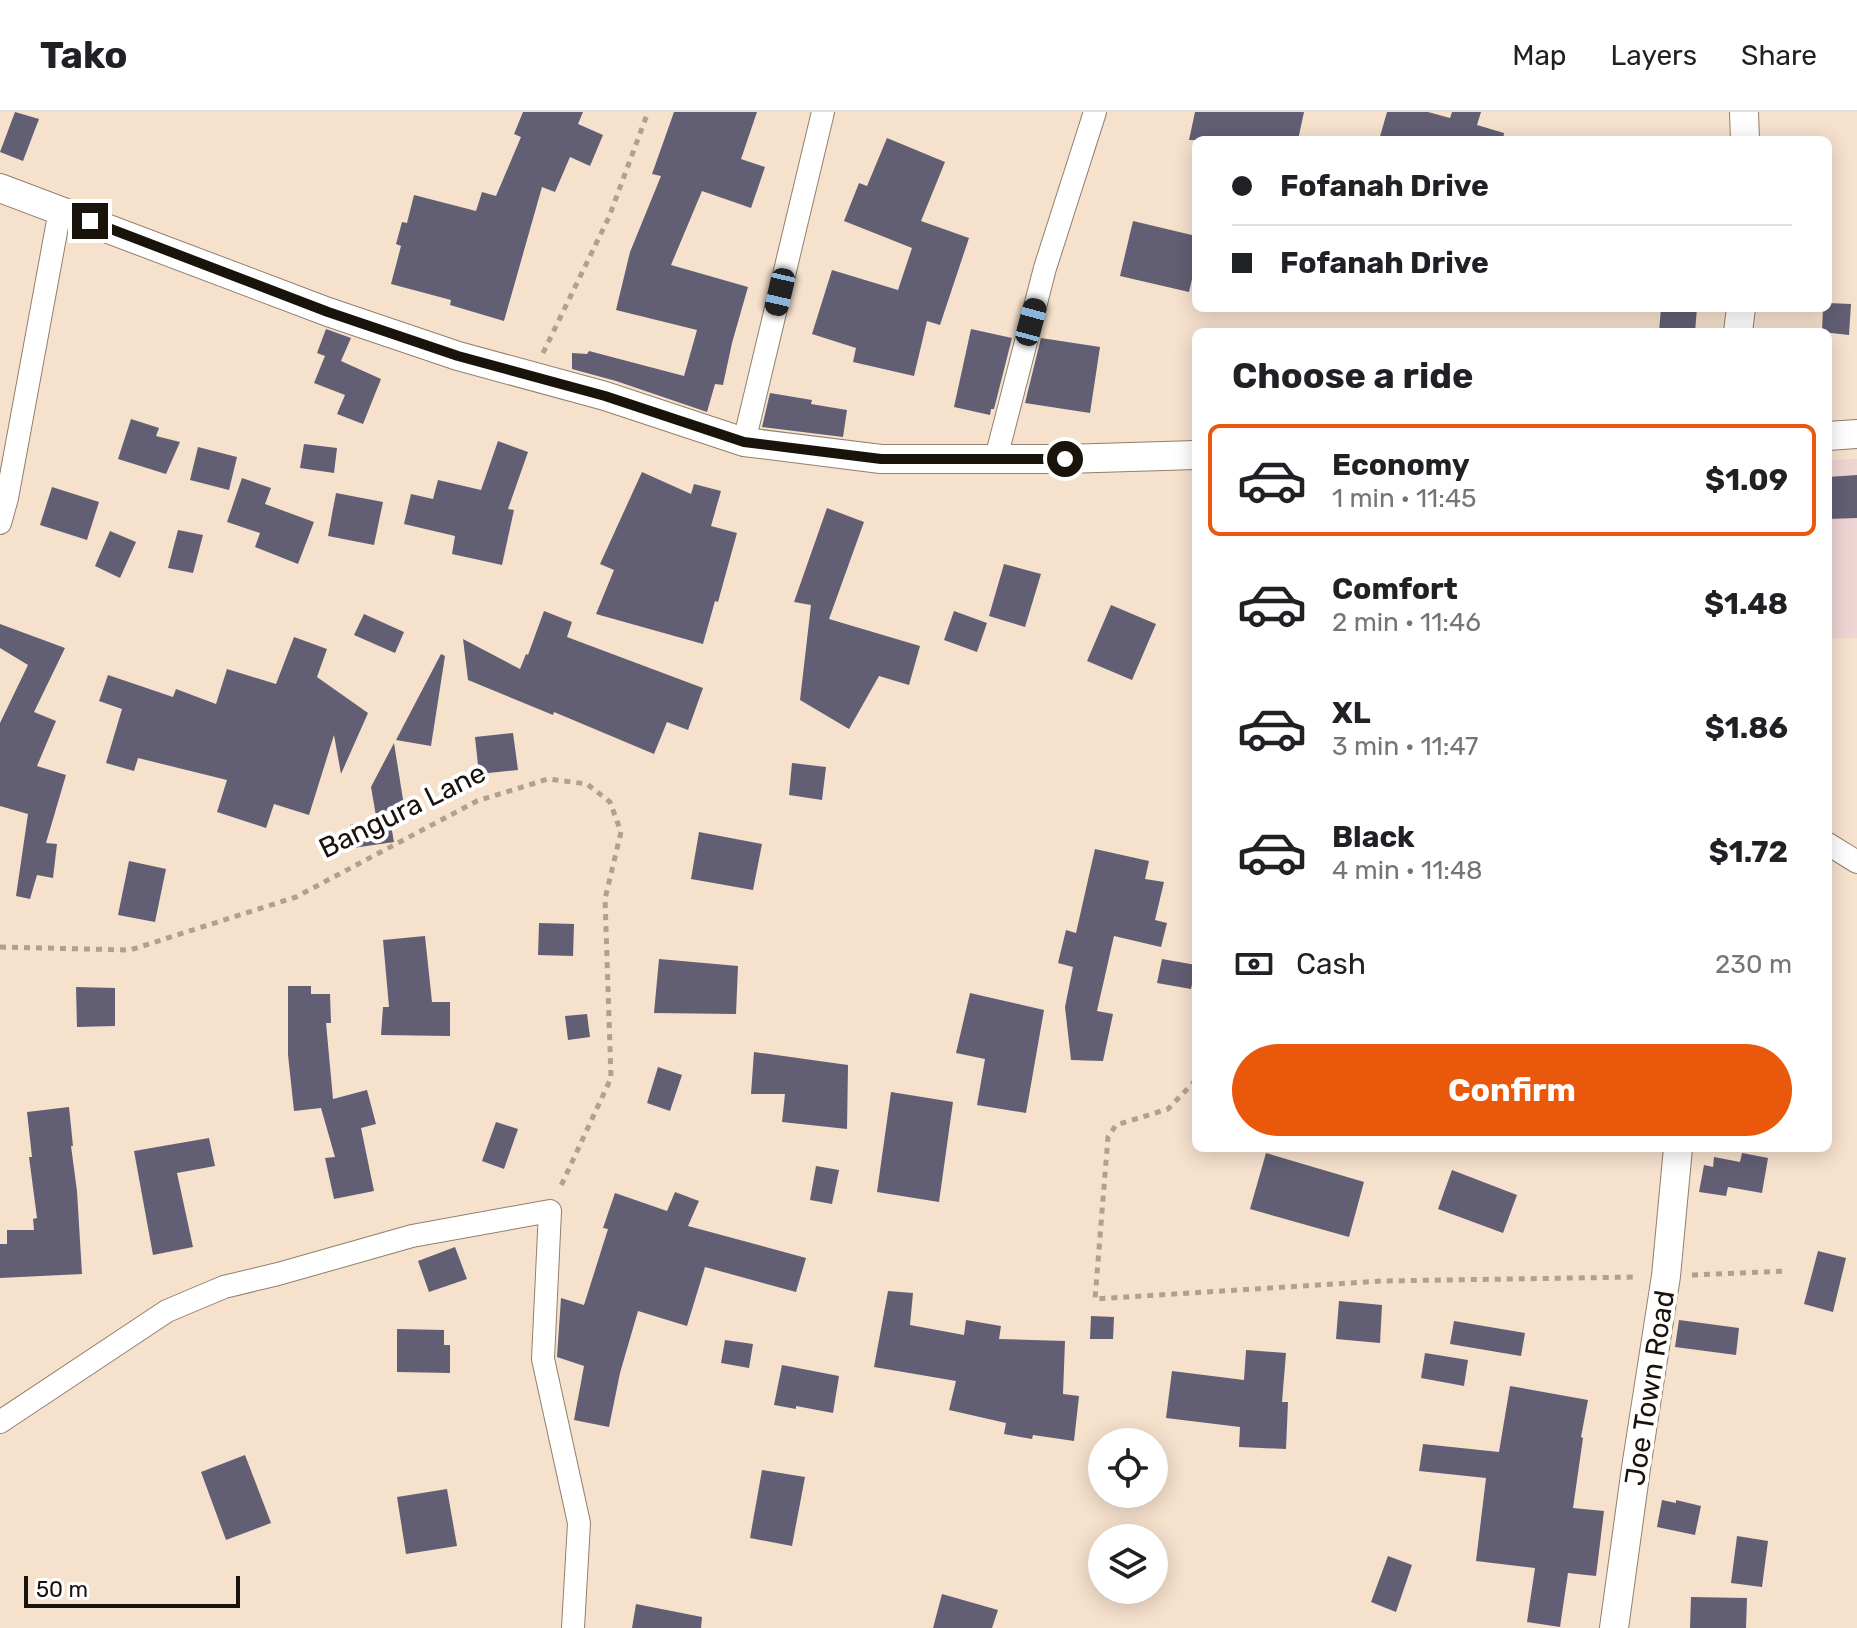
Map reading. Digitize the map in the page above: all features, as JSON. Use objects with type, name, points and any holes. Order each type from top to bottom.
[{"type":"street","points":[[744,442],[823,112]]},
{"type":"street","points":[[996,458],[1045,268],[1095,112]]},
{"type":"street","points":[[1744,112],[1745,136]]},
{"type":"street","points":[[0,188],[328,312],[458,356],[605,396],[744,442],[881,459],[1192,455]]},
{"type":"street","points":[[0,523],[60,210]]},
{"type":"street","points":[[1832,436],[1857,434]]},
{"type":"street","points":[[1832,846],[1857,862]]},
{"type":"street","name":"Joe Town Road","points":[[1614,1628],[1666,1276],[1678,1152]]},
{"type":"street","points":[[0,1422],[167,1311],[224,1287],[412,1236],[550,1211],[543,1359],[579,1523],[573,1628]]},
{"type":"path","points":[[532,375],[609,217],[648,112]]},
{"type":"path","name":"Bangura Lane","points":[[0,947],[130,950],[296,897],[477,801],[548,779],[587,784],[610,802],[621,832],[605,899],[611,1078],[550,1211]]},
{"type":"path","points":[[1192,1084],[1168,1109],[1116,1125],[1108,1137],[1095,1299],[1381,1281],[1786,1271]]},
{"type":"shaded area","points":[[1857,459],[1857,638],[1832,638],[1832,460]]},
{"type":"building","points":[[15,112],[39,119],[23,161],[0,152]]},
{"type":"building","points":[[523,112],[583,112],[578,124],[603,135],[590,166],[570,157],[555,192],[542,187],[504,321],[450,305],[451,300],[391,284],[401,246],[396,244],[402,222],[407,223],[414,195],[476,211],[482,192],[496,196],[521,137],[514,134]]},
{"type":"building","points":[[674,112],[757,112],[741,159],[765,167],[751,208],[702,191],[671,265],[748,287],[723,385],[715,384],[707,412],[572,369],[572,353],[587,354],[589,351],[684,376],[697,330],[616,310],[630,252],[661,176],[652,174]]},
{"type":"building","points":[[1195,112],[1304,112],[1299,136],[1192,136],[1189,140]]},
{"type":"building","points":[[1387,112],[1428,112],[1450,118],[1452,112],[1481,112],[1477,125],[1504,133],[1504,136],[1380,136]]},
{"type":"building","points":[[887,138],[945,162],[921,221],[969,238],[940,325],[927,321],[914,376],[853,362],[856,348],[812,334],[832,270],[898,290],[912,248],[844,221],[859,183],[867,186]]},
{"type":"building","points":[[1133,221],[1192,235],[1189,292],[1120,276]]},
{"type":"building","points":[[1832,303],[1851,304],[1849,335],[1832,333],[1832,328],[1822,328],[1823,312],[1832,312]]},
{"type":"building","points":[[1661,312],[1697,312],[1695,328],[1659,328]]},
{"type":"building","points":[[326,329],[351,338],[341,361],[381,379],[363,424],[337,414],[345,395],[314,383],[325,356],[317,353]]},
{"type":"building","points":[[971,329],[1012,338],[990,415],[954,407]]},
{"type":"building","points":[[1041,338],[1100,347],[1090,413],[1025,403]]},
{"type":"building","points":[[770,393],[847,410],[843,437],[762,427]]},
{"type":"building","points":[[131,419],[159,428],[156,436],[180,442],[166,474],[118,459]]},
{"type":"building","points":[[498,441],[528,452],[508,509],[514,510],[502,565],[452,554],[455,536],[404,524],[411,494],[433,499],[438,480],[481,490]]},
{"type":"building","points":[[304,444],[337,448],[334,473],[300,468]]},
{"type":"building","points":[[198,447],[237,457],[229,490],[190,480]]},
{"type":"building","points":[[642,472],[691,494],[694,484],[721,491],[711,526],[737,533],[703,644],[596,614],[614,570],[600,564]]},
{"type":"building","points":[[1857,475],[1857,518],[1832,519],[1832,477]]},
{"type":"building","points":[[242,478],[271,488],[265,504],[314,522],[298,564],[255,547],[260,533],[227,522]]},
{"type":"building","points":[[52,487],[99,502],[87,540],[40,525]]},
{"type":"building","points":[[336,493],[383,502],[374,545],[328,536]]},
{"type":"building","points":[[827,508],[864,522],[829,619],[920,646],[909,685],[879,676],[849,729],[800,700],[811,605],[794,602]]},
{"type":"building","points":[[178,530],[203,535],[193,573],[168,568]]},
{"type":"building","points":[[110,531],[136,542],[120,578],[95,566]]},
{"type":"building","points":[[1004,564],[1041,574],[1025,627],[989,616]]},
{"type":"building","points":[[1111,605],[1156,624],[1132,680],[1087,661]]},
{"type":"building","points":[[544,611],[572,622],[567,637],[703,688],[688,730],[667,722],[654,754],[468,680],[463,639],[520,669]]},
{"type":"building","points":[[954,611],[987,623],[977,652],[944,640]]},
{"type":"building","points":[[364,614],[404,632],[395,653],[354,635]]},
{"type":"building","points":[[0,624],[65,648],[34,712],[56,721],[37,766],[66,775],[46,843],[57,844],[53,878],[37,875],[30,899],[16,896],[28,814],[0,806],[0,723],[28,665],[0,648]]},
{"type":"building","points":[[294,637],[327,649],[317,677],[368,713],[341,774],[334,735],[309,815],[274,804],[266,828],[217,812],[227,780],[138,758],[134,771],[106,763],[122,709],[99,701],[108,675],[173,697],[176,689],[216,704],[227,669],[276,684]]},
{"type":"building","points":[[441,654],[445,656],[431,746],[396,740]]},
{"type":"building","points":[[513,733],[518,770],[479,774],[475,737]]},
{"type":"building","points":[[394,743],[405,812],[376,816],[371,787]]},
{"type":"building","points":[[792,763],[826,767],[822,800],[789,795]]},
{"type":"building","points":[[390,820],[394,842],[353,848],[350,825]]},
{"type":"building","points":[[699,832],[762,844],[753,890],[691,879]]},
{"type":"building","points":[[1095,849],[1149,861],[1145,879],[1164,882],[1155,920],[1167,923],[1161,947],[1114,936],[1097,1011],[1113,1014],[1103,1061],[1071,1060],[1065,1007],[1073,967],[1058,963],[1066,930],[1076,933]]},
{"type":"building","points":[[129,861],[166,869],[155,922],[118,915]]},
{"type":"building","points":[[539,923],[574,924],[573,956],[538,955]]},
{"type":"building","points":[[425,936],[432,1002],[450,1002],[450,1036],[381,1035],[383,1007],[389,1007],[383,940]]},
{"type":"building","points":[[659,959],[738,966],[736,1014],[654,1013]]},
{"type":"building","points":[[1162,959],[1192,964],[1191,989],[1157,983]]},
{"type":"building","points":[[288,986],[311,986],[311,994],[330,994],[331,1023],[326,1023],[333,1099],[367,1090],[376,1124],[361,1128],[374,1191],[334,1199],[325,1158],[335,1157],[321,1108],[294,1111],[288,1055]]},
{"type":"building","points":[[76,987],[115,988],[115,1026],[77,1027]]},
{"type":"building","points":[[970,993],[1044,1010],[1026,1113],[977,1105],[985,1059],[956,1053]]},
{"type":"building","points":[[587,1014],[590,1037],[568,1040],[565,1016]]},
{"type":"building","points":[[754,1052],[848,1065],[847,1129],[782,1122],[785,1094],[751,1094]]},
{"type":"building","points":[[658,1067],[682,1075],[670,1111],[647,1103]]},
{"type":"building","points":[[891,1092],[953,1102],[939,1202],[877,1192]]},
{"type":"building","points":[[69,1107],[82,1274],[0,1278],[0,1244],[7,1244],[7,1230],[34,1230],[33,1219],[37,1218],[27,1112]]},
{"type":"building","points":[[496,1122],[518,1129],[504,1169],[482,1161]]},
{"type":"building","points":[[209,1138],[215,1166],[177,1173],[193,1247],[153,1255],[134,1151]]},
{"type":"building","points":[[1266,1153],[1364,1182],[1349,1237],[1250,1209]]},
{"type":"building","points":[[1742,1153],[1768,1158],[1762,1193],[1728,1187],[1726,1196],[1699,1192],[1704,1165],[1713,1167],[1714,1157],[1740,1162]]},
{"type":"building","points":[[816,1166],[839,1170],[832,1204],[810,1200]]},
{"type":"building","points":[[1452,1170],[1517,1195],[1503,1233],[1438,1209]]},
{"type":"building","points":[[675,1192],[699,1201],[688,1226],[806,1258],[796,1292],[705,1267],[687,1326],[638,1311],[620,1373],[609,1427],[574,1420],[584,1366],[557,1357],[561,1298],[584,1305],[608,1229],[603,1228],[615,1193],[667,1211]]},
{"type":"building","points":[[455,1247],[467,1279],[429,1292],[418,1261]]},
{"type":"building","points":[[1818,1251],[1846,1258],[1833,1312],[1804,1304]]},
{"type":"building","points":[[888,1291],[913,1293],[910,1325],[964,1335],[966,1320],[1001,1326],[999,1339],[1065,1341],[1063,1394],[1079,1396],[1074,1441],[1004,1434],[1006,1423],[949,1410],[956,1381],[874,1367]]},
{"type":"building","points":[[1339,1301],[1382,1305],[1380,1343],[1336,1339]]},
{"type":"building","points":[[1091,1316],[1114,1317],[1113,1339],[1090,1339]]},
{"type":"building","points":[[1679,1320],[1739,1328],[1736,1355],[1675,1347]]},
{"type":"building","points":[[1454,1321],[1525,1333],[1521,1356],[1450,1344]]},
{"type":"building","points":[[397,1329],[444,1330],[444,1345],[450,1345],[450,1373],[397,1372]]},
{"type":"building","points":[[725,1340],[753,1344],[749,1368],[721,1363]]},
{"type":"building","points":[[1246,1350],[1286,1353],[1282,1402],[1288,1402],[1286,1449],[1239,1447],[1240,1427],[1166,1418],[1172,1371],[1244,1380]]},
{"type":"building","points":[[1425,1353],[1468,1360],[1464,1386],[1421,1378]]},
{"type":"building","points":[[782,1365],[839,1376],[833,1413],[774,1405]]},
{"type":"building","points":[[1510,1386],[1588,1400],[1573,1508],[1604,1511],[1596,1576],[1568,1573],[1560,1627],[1527,1622],[1535,1568],[1476,1561],[1486,1478],[1419,1471],[1423,1444],[1499,1452]]},
{"type":"building","points":[[245,1455],[271,1523],[226,1540],[201,1472]]},
{"type":"building","points":[[762,1470],[805,1477],[792,1546],[750,1538]]},
{"type":"building","points":[[447,1489],[457,1546],[406,1554],[397,1497]]},
{"type":"building","points":[[1662,1500],[1701,1506],[1695,1535],[1657,1527]]},
{"type":"building","points":[[1737,1536],[1768,1541],[1762,1587],[1731,1583]]},
{"type":"building","points":[[1388,1556],[1412,1565],[1396,1612],[1371,1602]]},
{"type":"building","points":[[942,1594],[998,1610],[992,1628],[933,1628]]},
{"type":"building","points":[[1691,1597],[1747,1598],[1746,1628],[1690,1628]]},
{"type":"building","points":[[636,1604],[702,1617],[701,1628],[632,1628]]},
{"type":"route","points":[[90,221],[328,312],[458,356],[605,396],[744,442],[881,459],[1065,459]]}]
